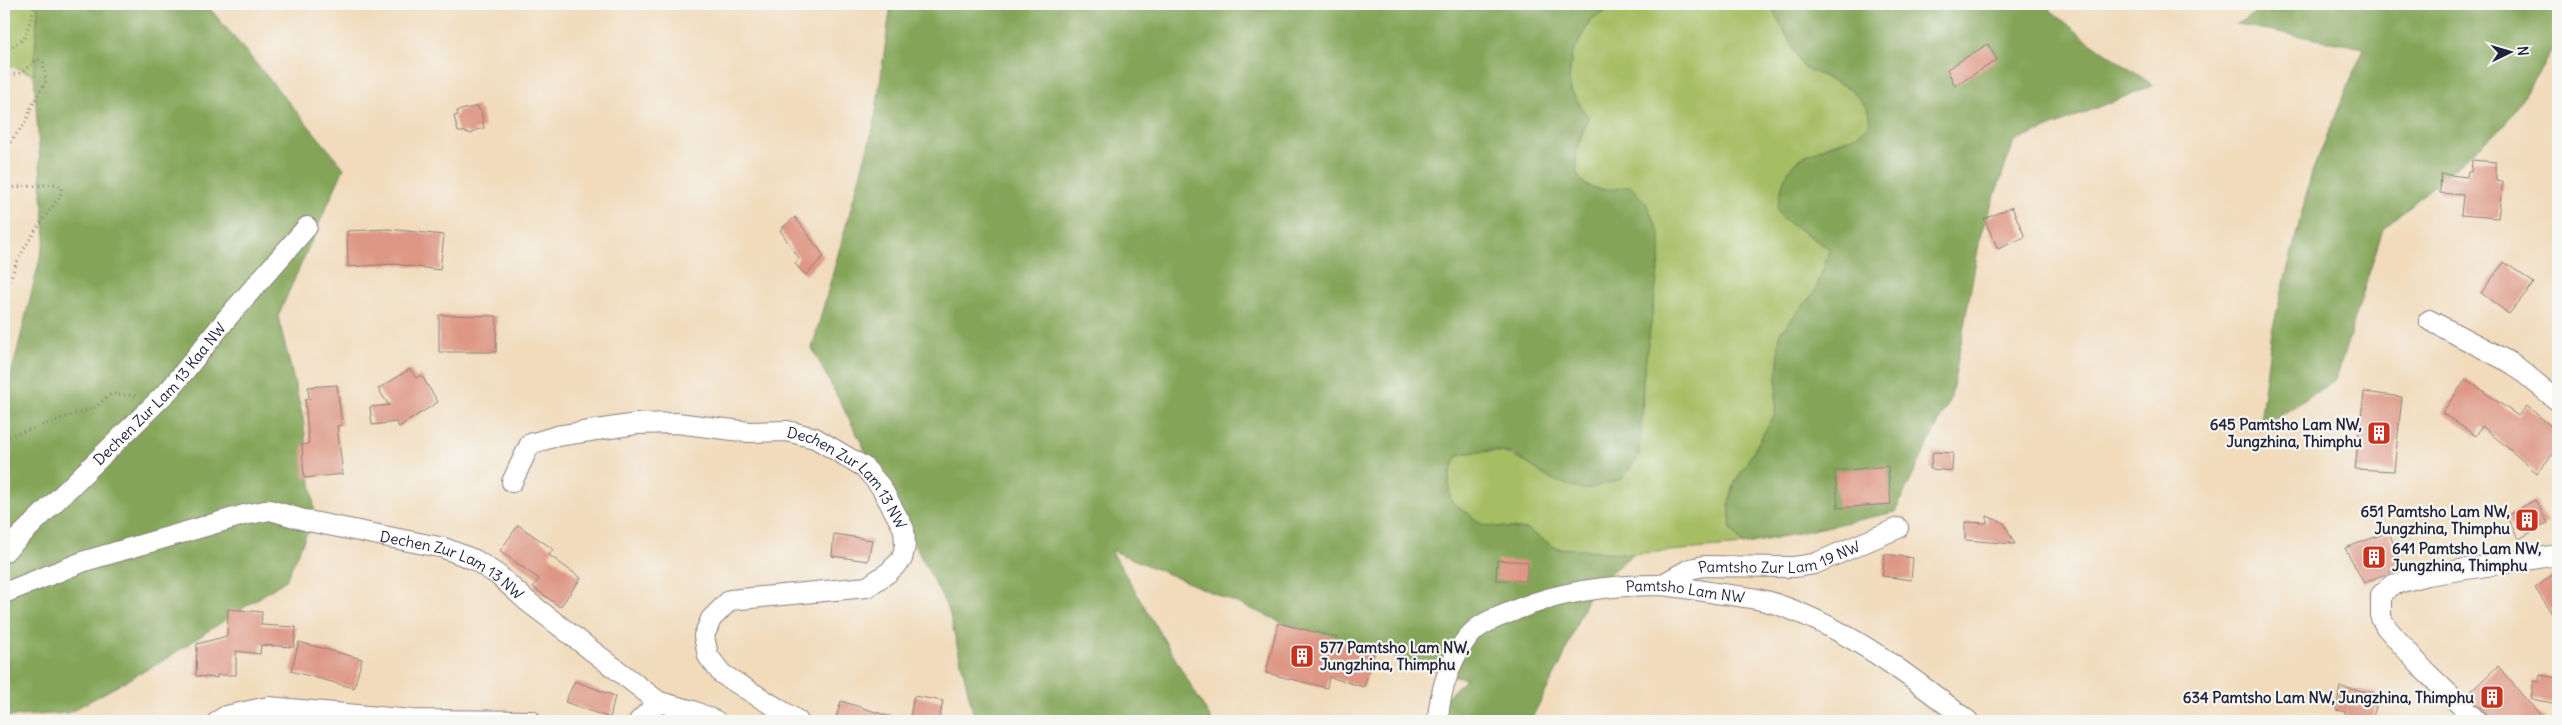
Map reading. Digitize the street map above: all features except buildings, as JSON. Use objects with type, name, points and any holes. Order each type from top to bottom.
[{"type":"street","name":"Dechen Zur Lam 13 Kaa NW","points":[[4,552],[161,397],[307,227]]},
{"type":"street","points":[[2429,320],[2513,364],[2558,401]]},
{"type":"street","name":"Dechen Zur Lam 13 NW","points":[[512,482],[530,444],[557,436],[636,424],[677,423],[749,432],[787,431],[814,438],[864,467],[881,487],[904,528],[905,545],[902,560],[889,572],[867,587],[730,600],[710,619],[704,636],[708,656],[722,674],[798,721]]},
{"type":"street","name":"Dechen Zur Lam 13 NW","points":[[4,593],[35,583],[85,561],[244,515],[270,510],[308,521],[444,548],[475,560],[498,575],[527,601],[659,702]]},
{"type":"street","name":"Pamtsho Zur Lam 19 NW","points":[[1661,585],[1690,569],[1704,566],[1794,567],[1814,564],[1898,528]]},
{"type":"street","points":[[2477,721],[2425,671],[2386,627],[2381,618],[2380,595],[2392,585],[2427,575],[2558,555]]},
{"type":"street","name":"Pamtsho Lam NW","points":[[1438,721],[1444,688],[1463,644],[1475,631],[1492,620],[1524,606],[1575,592],[1661,585],[1772,603],[1828,625],[1853,638],[1917,681],[1968,721]]},
{"type":"street","points":[[639,721],[659,702],[693,711],[716,721]]},
{"type":"street","points":[[218,721],[226,716],[268,706],[412,720],[531,721]]},
{"type":"path","points":[[4,52],[24,39],[36,4]]},
{"type":"path","points":[[4,76],[21,73],[37,58],[43,62],[46,81],[31,107],[26,122],[8,145],[4,169]]},
{"type":"path","points":[[4,188],[56,184],[62,188],[59,198],[24,248],[5,290],[4,306]]},
{"type":"path","points":[[4,438],[96,407],[111,394],[161,397]]},
{"type":"green space","points":[[4,4],[38,4],[34,75],[4,63]]},
{"type":"green space","points":[[38,4],[206,4],[344,168],[278,316],[303,418],[315,515],[286,580],[164,660],[68,713],[4,717],[4,404],[45,238],[34,75]]},
{"type":"green space","points":[[891,4],[1622,4],[1591,19],[1572,55],[1569,78],[1571,91],[1588,117],[1579,140],[1576,155],[1576,168],[1579,177],[1584,184],[1600,189],[1630,186],[1646,203],[1660,234],[1660,257],[1643,379],[1639,456],[1622,479],[1583,490],[1550,479],[1514,454],[1492,450],[1460,454],[1453,465],[1450,476],[1451,501],[1483,525],[1528,530],[1556,548],[1633,554],[1591,589],[1560,665],[1530,721],[1420,721],[1466,679],[1289,625],[1111,550],[1212,721],[975,721],[949,611],[812,348],[874,125]]},
{"type":"green space","points":[[1622,4],[1770,4],[1803,67],[1851,89],[1867,108],[1871,120],[1858,135],[1825,146],[1783,219],[1830,249],[1816,290],[1780,333],[1775,414],[1735,483],[1729,503],[1731,528],[1743,545],[1633,554],[1556,548],[1528,530],[1483,525],[1451,501],[1450,476],[1453,465],[1460,454],[1500,452],[1509,454],[1550,479],[1642,435],[1643,379],[1660,257],[1606,191],[1586,185],[1579,178],[1576,155],[1588,117],[1571,91],[1569,78],[1572,55],[1591,19]]},
{"type":"green space","points":[[1770,4],[2043,4],[2087,40],[2153,85],[2014,142],[1981,233],[1951,397],[1895,512],[1743,545],[1731,528],[1729,503],[1735,483],[1775,414],[1780,333],[1816,290],[1830,249],[1783,219],[1777,210],[1782,187],[1789,170],[1801,159],[1811,153],[1857,135],[1871,120],[1867,108],[1851,89],[1803,67]]},
{"type":"green space","points":[[2274,4],[2558,4],[2558,41],[2506,124],[2383,229],[2336,379],[2259,430],[2272,331],[2312,172],[2364,48],[2236,24]]},
{"type":"place","name":"645 Pamtsho Lam NW, Jungzhina, Thimphu","points":[[2379,433]]},
{"type":"place","name":"651 Pamtsho Lam NW, Jungzhina, Thimphu","points":[[2527,520]]},
{"type":"place","name":"641 Pamtsho Lam NW, Jungzhina, Thimphu","points":[[2374,557]]},
{"type":"place","name":"577 Pamtsho Lam NW, Jungzhina, Thimphu","points":[[1302,656]]},
{"type":"place","name":"634 Pamtsho Lam NW, Jungzhina, Thimphu","points":[[2492,697]]}]
